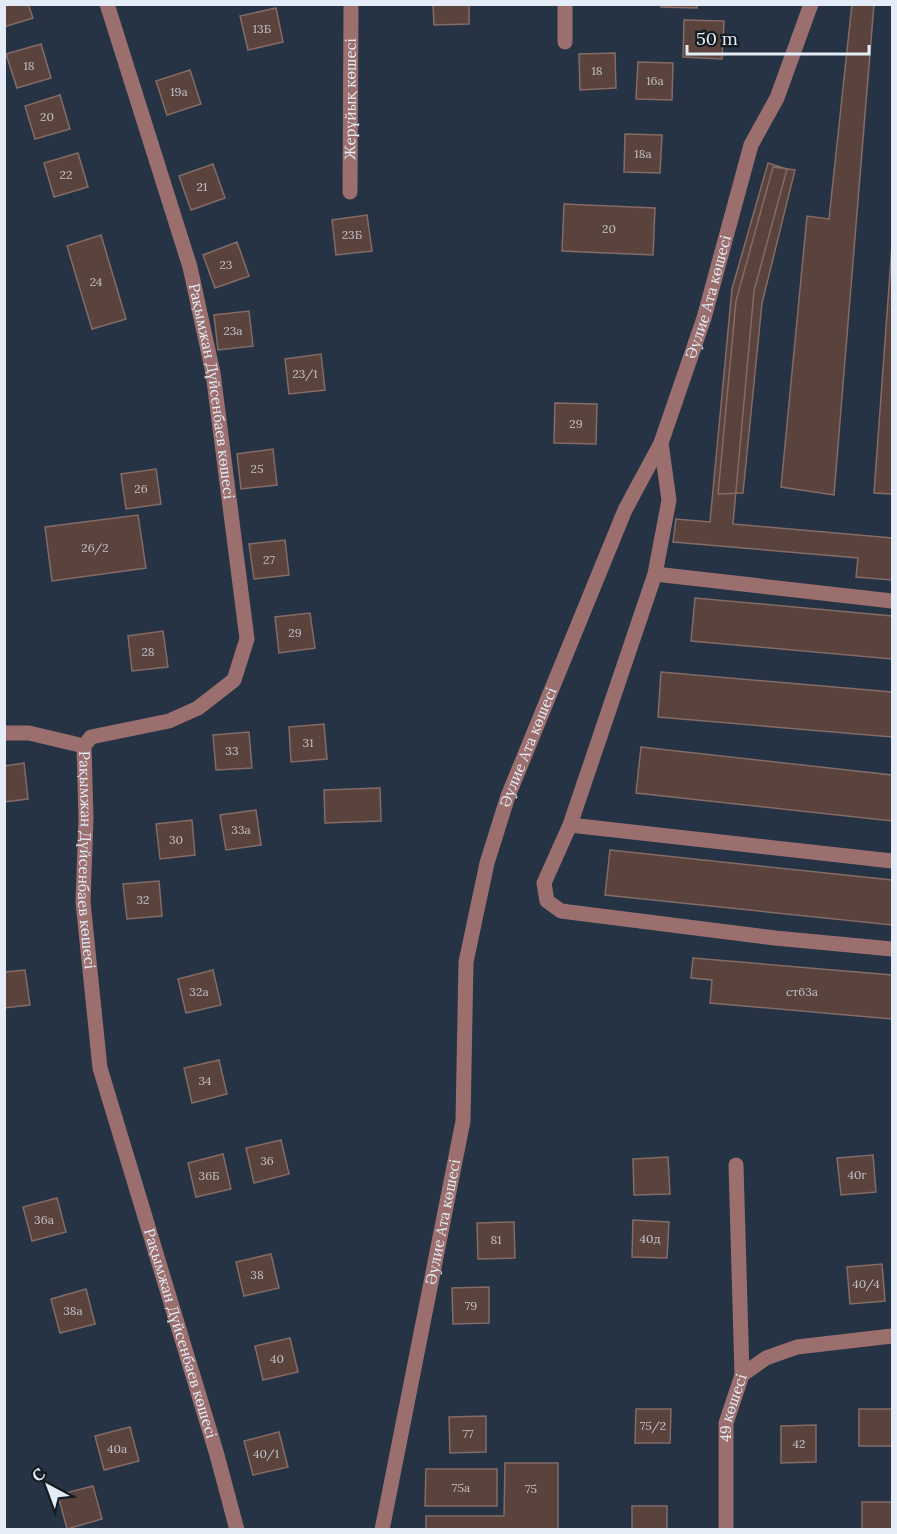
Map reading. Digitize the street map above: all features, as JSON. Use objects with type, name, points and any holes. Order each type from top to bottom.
[{"type":"street","name":"Рақымжан Дүйсенбаев көшесі","points":[[107,4],[190,267],[213,373],[247,639],[234,680],[198,708],[169,721],[91,737],[84,746],[86,818],[83,902],[100,1068],[217,1455],[237,1530]]},
{"type":"street","name":"Жерұйық көшесі","points":[[350,192],[351,4]]},
{"type":"street","points":[[565,4],[565,42]]},
{"type":"street","name":"Әулие Ата көшесі","points":[[382,1530],[463,1121],[466,962],[487,863],[508,796],[626,510],[661,443],[704,318],[751,145],[777,98],[811,4]]},
{"type":"street","points":[[661,443],[669,500],[655,574],[570,825],[544,883],[547,901],[561,911],[775,939],[892,950]]},
{"type":"street","points":[[655,574],[892,601]]},
{"type":"street","points":[[4,733],[29,733],[84,746]]},
{"type":"street","points":[[570,825],[892,861]]},
{"type":"street","points":[[736,1165],[742,1375]]},
{"type":"street","name":"49 көшесі","points":[[726,1530],[726,1423],[742,1375],[766,1358],[797,1347],[892,1336]]},
{"type":"building","points":[[4,4],[28,4],[33,18],[4,27]]},
{"type":"building","points":[[433,4],[469,4],[469,24],[434,25]]},
{"type":"building","points":[[661,4],[697,4],[697,8],[661,7]]},
{"type":"building","points":[[852,4],[874,4],[834,495],[781,487],[807,216],[829,219]]},
{"type":"building","points":[[276,8],[283,42],[248,50],[240,16]]},
{"type":"building","points":[[684,20],[724,21],[722,59],[683,57]]},
{"type":"building","points":[[41,44],[51,78],[17,88],[6,54]]},
{"type":"building","points":[[615,53],[616,88],[580,90],[579,54]]},
{"type":"building","points":[[638,62],[673,63],[672,100],[636,99]]},
{"type":"building","points":[[190,70],[201,104],[167,115],[156,81]]},
{"type":"building","points":[[60,95],[70,129],[35,139],[25,106]]},
{"type":"building","points":[[625,134],[662,135],[660,173],[624,172]]},
{"type":"building","points":[[78,153],[88,187],[54,197],[44,163]]},
{"type":"building","points":[[768,163],[787,169],[754,291],[733,524],[892,538],[892,580],[856,577],[858,558],[673,542],[676,519],[710,522],[732,289]]},
{"type":"building","points":[[213,164],[225,198],[191,210],[179,176]]},
{"type":"building","points":[[773,167],[795,170],[762,303],[743,493],[718,494],[736,301]]},
{"type":"building","points":[[564,204],[655,208],[653,255],[562,251]]},
{"type":"building","points":[[367,215],[372,251],[336,255],[332,220]]},
{"type":"building","points":[[101,235],[126,319],[92,329],[67,246]]},
{"type":"building","points":[[237,242],[249,276],[215,288],[203,255]]},
{"type":"building","points":[[892,245],[892,494],[874,493]]},
{"type":"building","points":[[249,311],[253,346],[218,350],[214,315]]},
{"type":"building","points":[[321,354],[325,390],[289,394],[285,359]]},
{"type":"building","points":[[555,403],[597,404],[596,444],[554,443]]},
{"type":"building","points":[[273,449],[277,485],[241,489],[237,454]]},
{"type":"building","points":[[156,469],[161,504],[126,509],[121,474]]},
{"type":"building","points":[[138,515],[146,568],[52,581],[45,527]]},
{"type":"building","points":[[285,540],[289,575],[254,579],[249,544]]},
{"type":"building","points":[[695,598],[892,616],[892,659],[691,641]]},
{"type":"building","points":[[310,613],[315,648],[279,653],[275,617]]},
{"type":"building","points":[[163,631],[168,667],[132,671],[128,636]]},
{"type":"building","points":[[661,672],[892,692],[892,737],[658,717]]},
{"type":"building","points":[[324,724],[327,759],[291,762],[289,727]]},
{"type":"building","points":[[249,732],[252,768],[216,770],[213,735]]},
{"type":"building","points":[[641,747],[892,775],[892,821],[636,793]]},
{"type":"building","points":[[24,763],[28,799],[4,802],[4,766]]},
{"type":"building","points":[[380,788],[381,821],[325,823],[324,790]]},
{"type":"building","points":[[256,810],[261,845],[226,850],[220,815]]},
{"type":"building","points":[[192,820],[195,855],[160,859],[156,824]]},
{"type":"building","points":[[610,850],[892,880],[892,925],[605,895]]},
{"type":"building","points":[[159,881],[162,916],[127,919],[123,884]]},
{"type":"building","points":[[693,958],[892,975],[892,1019],[710,1003],[712,980],[691,978]]},
{"type":"building","points":[[25,970],[30,1005],[4,1008],[4,972]]},
{"type":"building","points":[[213,970],[221,1005],[186,1013],[178,979]]},
{"type":"building","points":[[219,1060],[227,1094],[192,1103],[184,1068]]},
{"type":"building","points":[[281,1140],[289,1174],[254,1183],[246,1148]]},
{"type":"building","points":[[223,1154],[231,1189],[196,1197],[188,1163]]},
{"type":"building","points":[[873,1155],[876,1192],[841,1195],[837,1158]]},
{"type":"building","points":[[668,1157],[670,1194],[634,1195],[633,1159]]},
{"type":"building","points":[[57,1198],[66,1232],[32,1241],[23,1207]]},
{"type":"building","points":[[633,1220],[669,1222],[667,1258],[632,1257]]},
{"type":"building","points":[[514,1222],[515,1258],[478,1259],[477,1223]]},
{"type":"building","points":[[271,1254],[279,1288],[244,1296],[236,1262]]},
{"type":"building","points":[[882,1264],[885,1301],[850,1304],[847,1267]]},
{"type":"building","points":[[489,1287],[489,1323],[453,1324],[452,1288]]},
{"type":"building","points":[[86,1289],[95,1324],[60,1333],[51,1299]]},
{"type":"building","points":[[290,1338],[298,1372],[263,1380],[255,1346]]},
{"type":"building","points":[[636,1409],[671,1409],[670,1443],[635,1443]]},
{"type":"building","points":[[859,1409],[892,1409],[892,1446],[859,1446]]},
{"type":"building","points":[[486,1416],[486,1452],[450,1453],[449,1417]]},
{"type":"building","points":[[816,1425],[816,1462],[781,1463],[781,1426]]},
{"type":"building","points":[[130,1427],[139,1461],[104,1470],[95,1436]]},
{"type":"building","points":[[279,1432],[288,1467],[253,1475],[244,1441]]},
{"type":"building","points":[[505,1463],[558,1463],[558,1530],[426,1530],[426,1516],[504,1516]]},
{"type":"building","points":[[426,1469],[497,1469],[497,1506],[425,1506]]},
{"type":"building","points":[[93,1486],[102,1519],[67,1529],[58,1495]]},
{"type":"building","points":[[862,1502],[892,1502],[892,1530],[862,1530]]},
{"type":"building","points":[[632,1506],[667,1506],[667,1530],[632,1530]]}]
